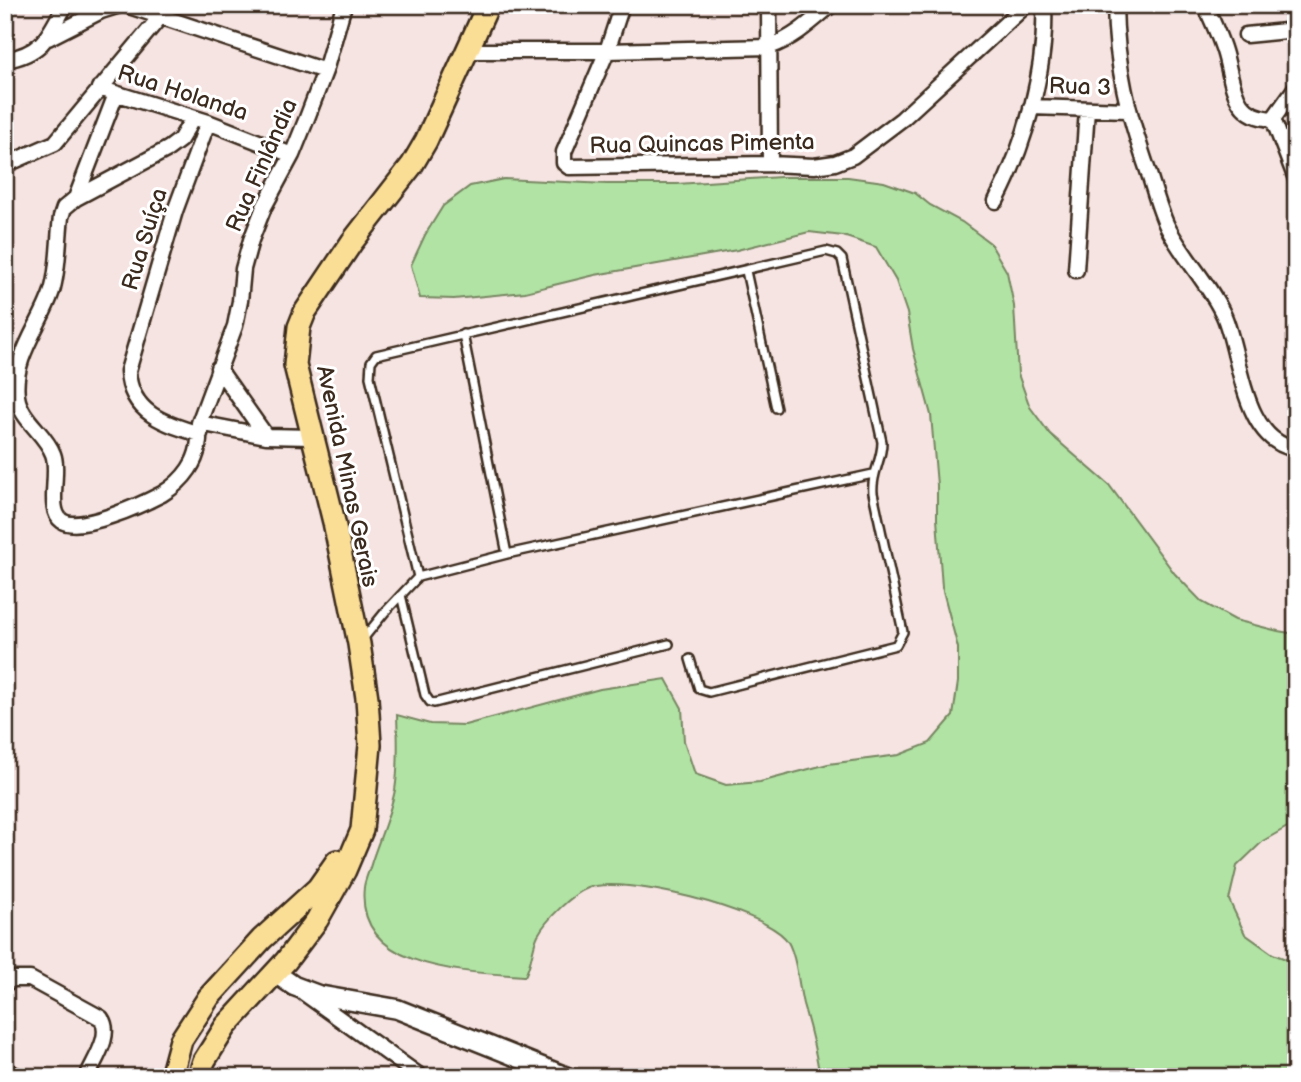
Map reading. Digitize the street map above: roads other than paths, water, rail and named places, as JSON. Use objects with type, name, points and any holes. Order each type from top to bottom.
[{"type":"main road","name":"Avenida Minas Gerais","points":[[199,1077],[204,1061],[226,1026],[281,967],[317,920],[350,861],[362,830],[370,745],[367,698],[334,522],[295,365],[299,327],[305,312],[352,242],[412,165],[426,141],[488,5]]},
{"type":"main road","points":[[171,1077],[181,1040],[209,997],[262,939],[318,888],[337,861],[366,799]]},
{"type":"main road","points":[[262,939],[277,947],[281,967]]},
{"type":"main road","points":[[226,977],[236,990],[251,1000]]},
{"type":"street","points":[[43,43],[65,5]]},
{"type":"street","points":[[5,60],[19,57],[101,11],[120,5]]},
{"type":"street","points":[[126,5],[326,71]]},
{"type":"street","name":"Rua Finlândia","points":[[76,198],[64,208],[61,217],[52,290],[27,342],[16,383],[17,399],[25,416],[53,454],[54,508],[58,518],[65,523],[76,525],[91,523],[163,493],[178,482],[197,457],[199,428],[235,326],[243,268],[251,240],[264,207],[292,155],[326,71],[344,5]]},
{"type":"street","points":[[607,51],[622,5]]},
{"type":"street","points":[[769,5],[770,164]]},
{"type":"street","points":[[468,51],[769,47],[786,41],[831,5]]},
{"type":"street","name":"Rua Quincas Pimenta","points":[[607,51],[564,152],[564,163],[573,168],[770,164],[814,166],[835,163],[853,156],[902,119],[1026,5]]},
{"type":"street","points":[[996,201],[1009,177],[1043,58],[1044,5]]},
{"type":"street","points":[[1115,5],[1115,37],[1127,110],[1166,225],[1223,313],[1249,403],[1261,425],[1275,442],[1296,449]]},
{"type":"street","points":[[1205,5],[1225,55],[1233,88],[1242,106],[1259,118],[1273,119]]},
{"type":"street","points":[[5,165],[55,143],[160,17]]},
{"type":"street","points":[[1246,35],[1296,30]]},
{"type":"street","points":[[1273,119],[1296,87]]},
{"type":"street","name":"Rua Holanda","points":[[99,88],[208,122],[292,155]]},
{"type":"street","points":[[76,198],[116,94]]},
{"type":"street","name":"Rua 3","points":[[1031,107],[1127,110]]},
{"type":"street","points":[[1076,271],[1087,110]]},
{"type":"street","points":[[76,198],[168,149],[180,140],[193,117]]},
{"type":"street","points":[[1273,119],[1296,179]]},
{"type":"street","name":"Rua Suíça","points":[[199,428],[171,426],[153,417],[134,396],[128,371],[175,211],[208,122]]},
{"type":"street","points":[[218,368],[266,436]]},
{"type":"street","points":[[199,428],[266,436],[312,437]]},
{"type":"street","points":[[281,967],[294,986],[421,1077]]},
{"type":"street","points":[[5,984],[12,979],[30,979],[101,1018],[105,1023],[105,1038],[87,1077]]},
{"type":"street","points":[[294,986],[318,995],[397,1009],[566,1077]]},
{"type":"street","points":[[5,1070],[19,1077]]},
{"type":"lane","points":[[418,578],[370,377],[370,368],[376,355],[826,251],[837,254],[842,259],[882,442],[882,455],[873,474],[873,493],[903,632],[897,645],[709,692],[699,689],[690,659]]},
{"type":"lane","points":[[746,271],[776,408]]},
{"type":"lane","points":[[463,334],[507,554]]},
{"type":"lane","points":[[359,644],[418,578],[507,554],[873,474]]},
{"type":"lane","points":[[401,595],[425,695],[434,703],[669,644]]}]
